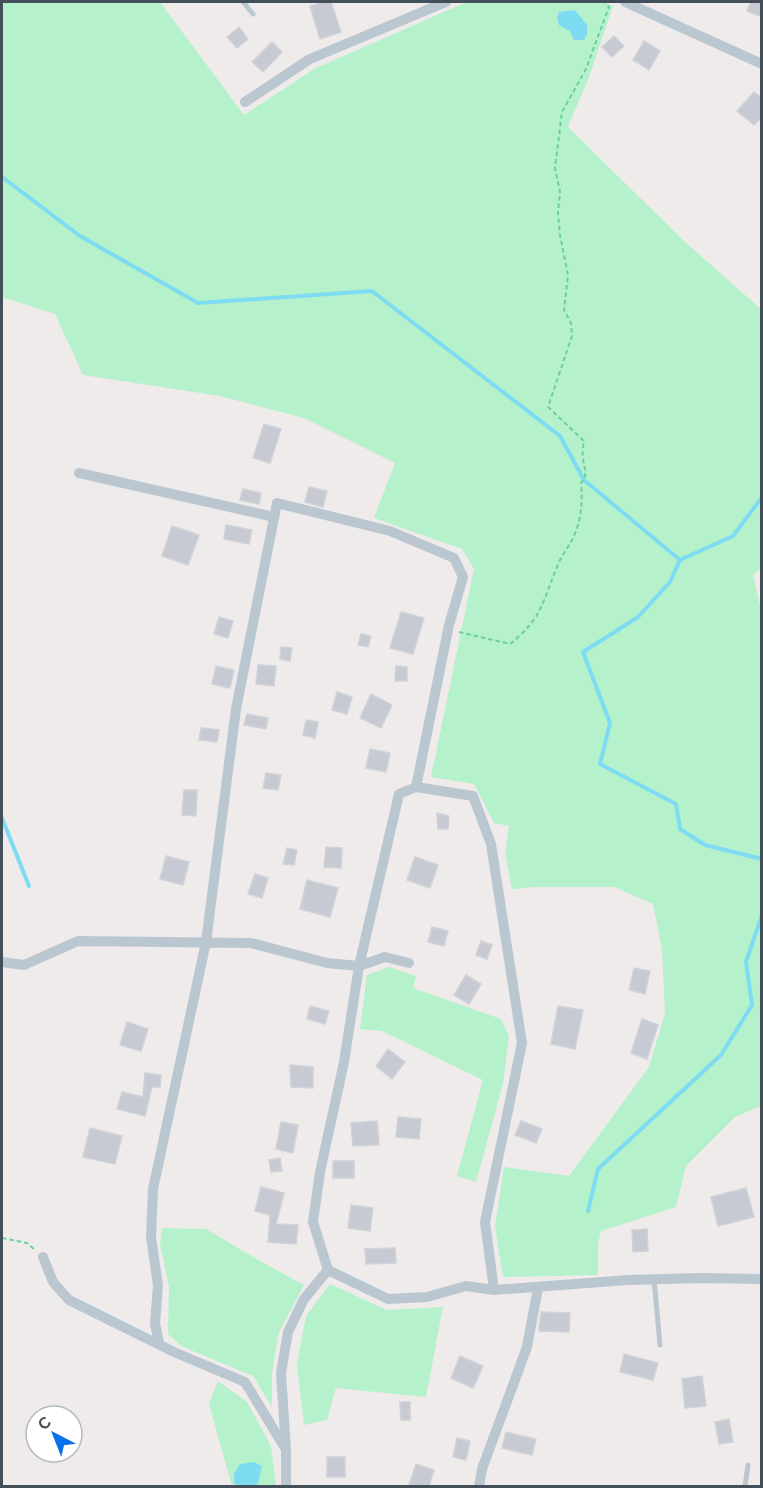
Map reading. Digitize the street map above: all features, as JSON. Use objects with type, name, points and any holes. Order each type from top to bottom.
[{"type":"street","points":[[244,102],[310,58],[446,2]]},
{"type":"street","points":[[625,2],[762,64]]},
{"type":"street","points":[[79,473],[274,517]]},
{"type":"street","points":[[159,1343],[155,1324],[158,1285],[151,1237],[153,1189],[206,942],[207,918],[236,709],[277,503],[390,531],[453,558],[463,577],[449,625],[416,787]]},
{"type":"street","points":[[494,1290],[485,1222],[522,1043],[491,844],[473,796],[416,787],[399,794],[359,966],[345,1062],[320,1173],[313,1222],[328,1270],[388,1299],[426,1297],[466,1286],[494,1290],[700,1278],[762,1279]]},
{"type":"street","points":[[2,962],[24,965],[78,941],[251,943],[327,963],[359,966],[385,957],[409,963]]},
{"type":"street","points":[[43,1257],[53,1282],[69,1300],[174,1352],[245,1382],[286,1450]]},
{"type":"street","points":[[286,1486],[281,1373],[288,1332],[304,1299],[328,1270]]},
{"type":"street","points":[[479,1486],[482,1469],[527,1347],[538,1288]]},
{"type":"lane","points":[[243,2],[253,14]]},
{"type":"lane","points":[[654,1280],[660,1345]]},
{"type":"lane","points":[[745,1486],[748,1465]]},
{"type":"path","points":[[449,625],[460,633],[510,644],[525,632],[539,613],[559,562],[574,536],[582,506],[581,483],[587,470],[582,457],[584,441],[548,407],[572,336],[571,323],[564,310],[568,275],[560,235],[558,213],[560,192],[555,168],[562,112],[586,69],[609,8],[605,2]]},
{"type":"path","points":[[2,1238],[27,1243],[43,1257]]},
{"type":"green space","points":[[2,2],[160,2],[244,115],[314,69],[462,4],[474,2],[602,2],[613,6],[589,77],[568,127],[685,242],[761,309],[762,567],[753,575],[762,614],[761,1106],[735,1117],[686,1166],[676,1207],[601,1231],[598,1244],[598,1275],[503,1277],[495,1226],[504,1167],[569,1176],[649,1067],[665,1013],[662,950],[653,904],[614,887],[512,889],[505,852],[509,826],[494,823],[474,784],[431,777],[474,569],[462,549],[374,518],[395,463],[304,418],[220,396],[83,375],[55,314],[2,297]]},
{"type":"green space","points":[[389,967],[416,976],[413,988],[501,1019],[509,1036],[503,1084],[476,1182],[457,1176],[483,1080],[382,1031],[360,1029],[367,975]]},
{"type":"green space","points":[[162,1228],[206,1229],[304,1285],[279,1332],[272,1372],[272,1407],[253,1376],[181,1346],[168,1334],[169,1287],[160,1244]]},
{"type":"green space","points":[[330,1284],[387,1310],[443,1307],[426,1397],[336,1388],[327,1420],[304,1425],[297,1364],[306,1316]]},
{"type":"green space","points":[[218,1381],[247,1402],[271,1446],[276,1486],[232,1486],[209,1404]]},
{"type":"water","points":[[575,10],[587,25],[584,40],[574,40],[570,31],[559,25],[557,18],[559,12]]},
{"type":"water","points":[[254,1462],[262,1466],[258,1483],[255,1486],[240,1486],[234,1483],[234,1474],[240,1464]]},
{"type":"building","points":[[331,2],[341,32],[320,39],[310,6]]},
{"type":"building","points":[[751,2],[762,2],[762,17],[747,11]]},
{"type":"building","points":[[239,27],[248,39],[237,48],[227,37]]},
{"type":"building","points":[[614,36],[624,46],[612,57],[602,47]]},
{"type":"building","points":[[644,41],[660,51],[649,70],[633,60]]},
{"type":"building","points":[[272,42],[282,52],[263,72],[252,62]]},
{"type":"building","points":[[754,92],[762,98],[762,117],[754,125],[737,111]]},
{"type":"building","points":[[264,424],[281,429],[270,463],[253,458]]},
{"type":"building","points":[[309,487],[327,491],[323,507],[305,502]]},
{"type":"building","points":[[243,489],[261,493],[259,504],[240,500]]},
{"type":"building","points":[[226,525],[252,530],[249,544],[224,539]]},
{"type":"building","points":[[172,526],[199,535],[188,565],[162,556]]},
{"type":"building","points":[[401,612],[424,618],[413,654],[390,648]]},
{"type":"building","points":[[219,617],[233,621],[228,638],[214,634]]},
{"type":"building","points":[[361,634],[371,636],[368,647],[358,645]]},
{"type":"building","points":[[281,647],[292,648],[290,661],[280,659]]},
{"type":"building","points":[[258,665],[276,666],[274,686],[256,684]]},
{"type":"building","points":[[216,666],[234,670],[230,688],[212,684]]},
{"type":"building","points":[[396,666],[407,667],[407,681],[395,681]]},
{"type":"building","points":[[337,692],[352,697],[347,714],[332,710]]},
{"type":"building","points":[[371,694],[392,705],[381,728],[360,718]]},
{"type":"building","points":[[247,714],[268,718],[266,729],[244,725]]},
{"type":"building","points":[[306,720],[318,722],[315,738],[303,735]]},
{"type":"building","points":[[201,728],[219,730],[217,742],[199,740]]},
{"type":"building","points":[[370,749],[390,753],[386,772],[366,768]]},
{"type":"building","points":[[266,773],[281,775],[278,790],[263,788]]},
{"type":"building","points":[[184,790],[197,790],[196,816],[182,815]]},
{"type":"building","points":[[437,813],[449,816],[448,829],[438,829]]},
{"type":"building","points":[[326,847],[342,848],[341,868],[324,867]]},
{"type":"building","points":[[287,848],[297,850],[294,865],[283,864]]},
{"type":"building","points":[[166,856],[189,862],[183,885],[160,879]]},
{"type":"building","points":[[415,857],[438,865],[430,888],[407,880]]},
{"type":"building","points":[[255,874],[268,878],[262,898],[248,894]]},
{"type":"building","points":[[307,880],[338,888],[330,917],[300,909]]},
{"type":"building","points":[[432,927],[448,931],[444,946],[428,942]]},
{"type":"building","points":[[481,941],[492,945],[487,959],[476,955]]},
{"type":"building","points":[[634,968],[650,971],[645,994],[629,990]]},
{"type":"building","points":[[466,975],[481,984],[469,1004],[454,995]]},
{"type":"building","points":[[310,1006],[329,1011],[325,1024],[307,1019]]},
{"type":"building","points":[[558,1006],[583,1010],[575,1049],[551,1044]]},
{"type":"building","points":[[642,1019],[658,1025],[647,1059],[631,1053]]},
{"type":"building","points":[[127,1022],[148,1029],[141,1051],[120,1045]]},
{"type":"building","points":[[388,1049],[405,1062],[392,1079],[376,1066]]},
{"type":"building","points":[[290,1065],[313,1067],[313,1088],[291,1087]]},
{"type":"building","points":[[145,1073],[161,1075],[160,1087],[152,1087],[145,1116],[117,1109],[122,1092],[143,1097]]},
{"type":"building","points":[[398,1117],[421,1119],[419,1139],[396,1137]]},
{"type":"building","points":[[377,1121],[379,1145],[353,1146],[351,1123]]},
{"type":"building","points":[[521,1121],[542,1129],[536,1143],[515,1135]]},
{"type":"building","points":[[281,1122],[298,1125],[293,1153],[276,1149]]},
{"type":"building","points":[[90,1128],[122,1136],[115,1164],[83,1157]]},
{"type":"building","points":[[280,1158],[282,1171],[271,1172],[269,1160]]},
{"type":"building","points":[[333,1161],[354,1161],[354,1178],[333,1178]]},
{"type":"building","points":[[261,1187],[284,1193],[276,1224],[298,1225],[296,1244],[268,1242],[270,1215],[255,1211]]},
{"type":"building","points":[[746,1188],[754,1217],[718,1226],[711,1197]]},
{"type":"building","points":[[351,1205],[373,1208],[370,1231],[348,1228]]},
{"type":"building","points":[[647,1229],[648,1251],[633,1252],[632,1230]]},
{"type":"building","points":[[395,1248],[396,1263],[366,1264],[365,1249]]},
{"type":"building","points":[[541,1312],[570,1313],[569,1332],[539,1331]]},
{"type":"building","points":[[624,1354],[658,1363],[653,1380],[620,1372]]},
{"type":"building","points":[[460,1356],[483,1366],[473,1388],[451,1378]]},
{"type":"building","points":[[702,1376],[706,1406],[685,1408],[682,1379]]},
{"type":"building","points":[[400,1402],[410,1402],[410,1420],[401,1420]]},
{"type":"building","points":[[729,1419],[733,1442],[719,1444],[715,1422]]},
{"type":"building","points":[[506,1432],[536,1439],[532,1455],[502,1448]]},
{"type":"building","points":[[457,1438],[470,1441],[466,1460],[453,1457]]},
{"type":"building","points":[[327,1457],[345,1457],[345,1477],[327,1477]]},
{"type":"building","points":[[416,1464],[434,1470],[429,1486],[409,1485]]},
{"type":"waterway","points":[[2,177],[80,236],[198,303],[372,291],[560,436],[584,480],[680,560],[670,582],[638,617],[583,652],[610,723],[600,764],[676,804],[680,829],[705,845],[762,859]]},
{"type":"waterway","points":[[680,560],[733,536],[762,497]]},
{"type":"waterway","points":[[2,818],[29,886]]},
{"type":"waterway","points":[[588,1211],[598,1169],[721,1055],[752,1005],[746,962],[762,915]]}]
